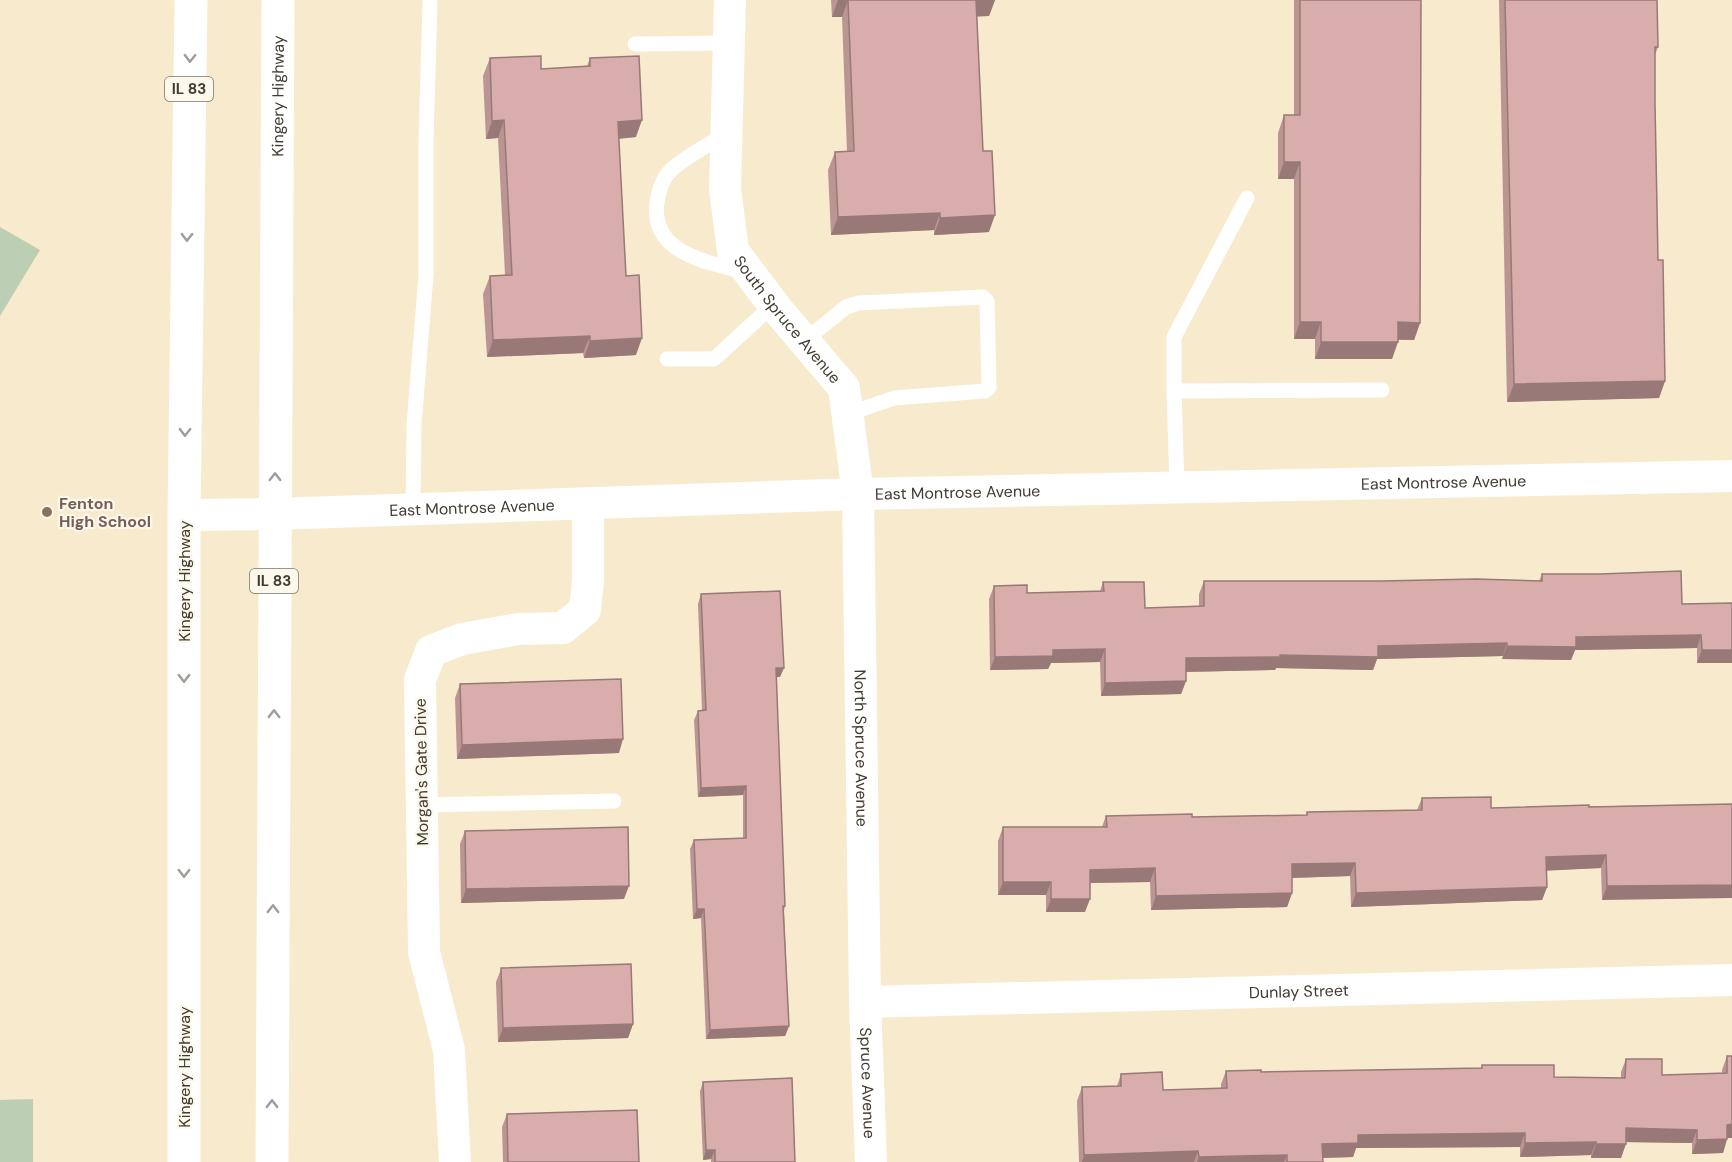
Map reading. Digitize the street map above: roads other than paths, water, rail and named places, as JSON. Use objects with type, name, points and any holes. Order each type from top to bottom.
[{"type":"highway","name":"Kingery Highway","points":[[184,1162],[184,515],[190,0]]},
{"type":"highway","name":"Kingery Highway","points":[[272,1162],[279,0]]},
{"type":"street","name":"South Spruce Avenue","points":[[730,0],[725,189],[734,251],[773,304],[844,388],[858,494]]},
{"type":"street","name":"East Montrose Avenue","points":[[184,515],[275,514],[858,494],[1732,476]]},
{"type":"street","name":"North Spruce Avenue","points":[[858,494],[865,1002]]},
{"type":"street","name":"Morgan's Gate Drive","points":[[455,1162],[449,1050],[424,951],[420,680],[432,651],[462,639],[518,629],[563,628],[585,610],[588,580],[588,503]]},
{"type":"street","name":"Dunlay Street","points":[[865,1002],[1732,980]]},
{"type":"street","name":"Spruce Avenue","points":[[865,1002],[871,1162]]},
{"type":"lane","points":[[413,509],[414,425],[426,275],[426,142],[430,0]]},
{"type":"lane","points":[[635,44],[729,43]]},
{"type":"lane","points":[[727,133],[671,170],[659,188],[656,209],[660,231],[672,246],[696,259],[751,274]]},
{"type":"lane","points":[[1177,488],[1174,337],[1246,198]]},
{"type":"lane","points":[[804,340],[846,307],[859,303],[983,297],[987,301],[989,387],[985,391],[894,398],[848,414]]},
{"type":"lane","points":[[667,359],[714,359],[773,304]]},
{"type":"lane","points":[[1174,391],[1382,390]]},
{"type":"lane","points":[[422,805],[614,801]]},
{"type":"place","name":"Fenton High School","points":[[47,512]]}]
